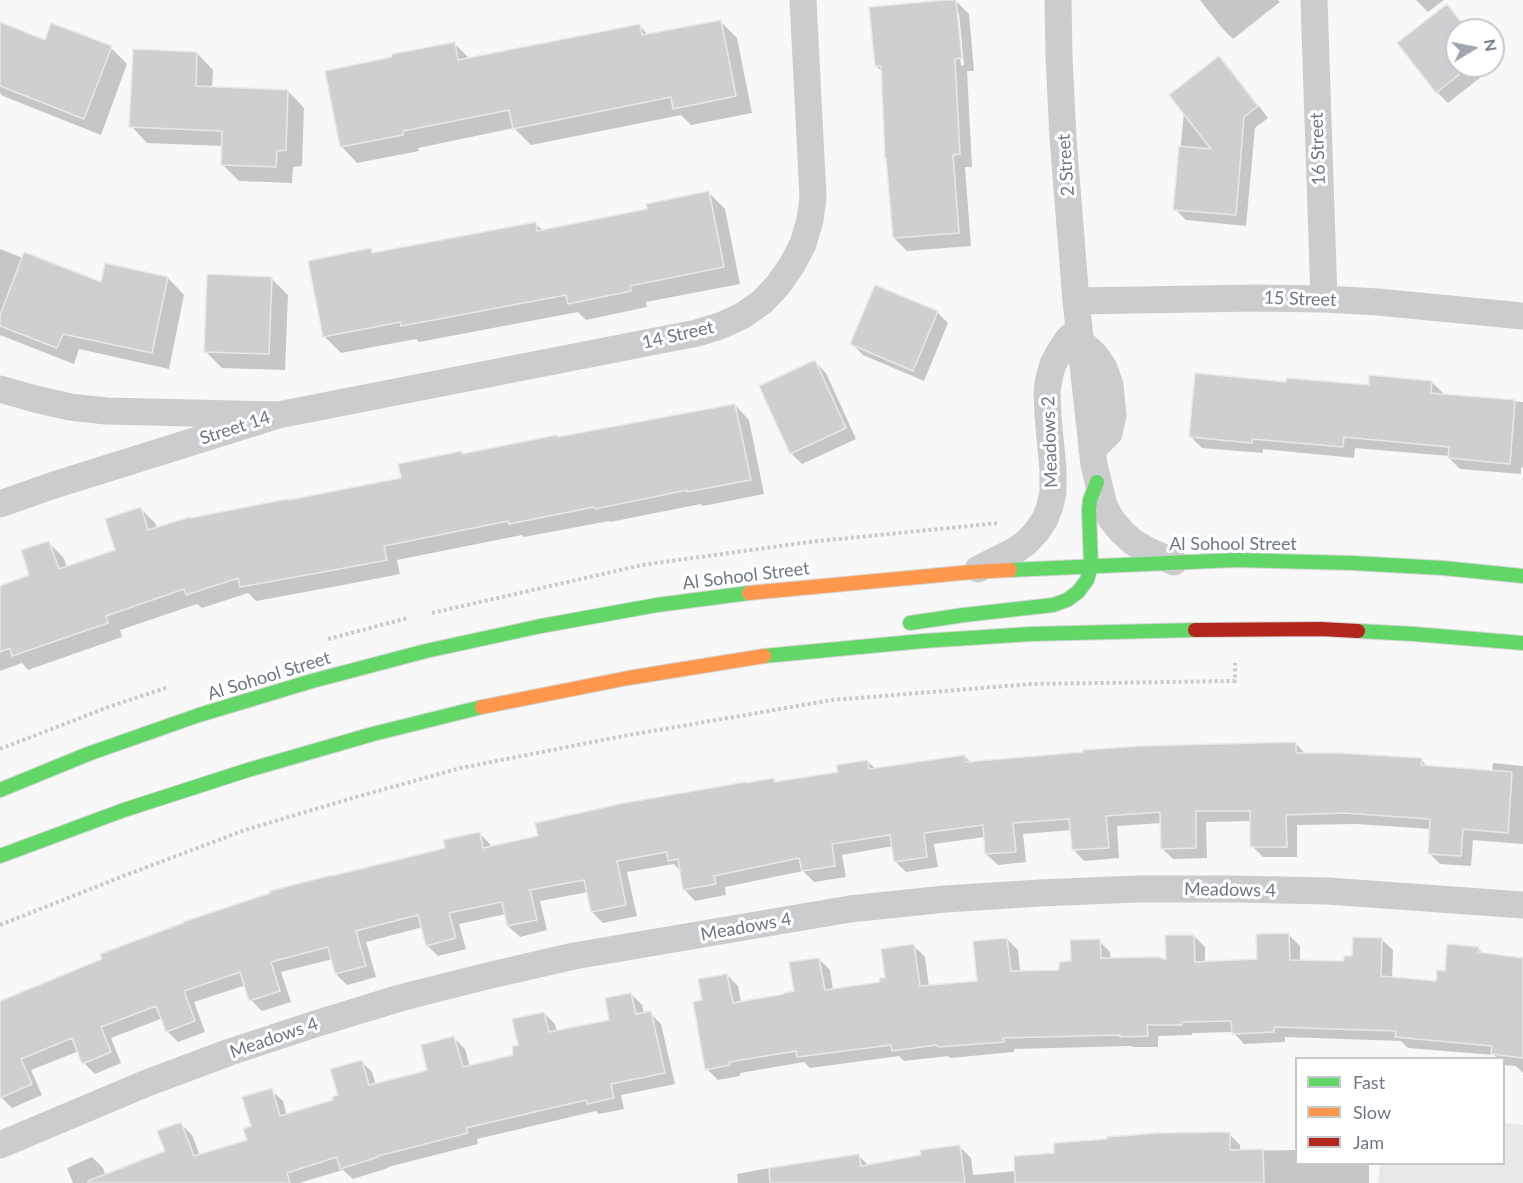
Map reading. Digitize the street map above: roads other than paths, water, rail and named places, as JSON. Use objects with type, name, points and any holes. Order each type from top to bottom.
[{"type":"main road","points":[[894,626],[1053,604],[1067,600],[1087,580],[1091,566],[1089,510],[1094,466]]},
{"type":"main road","name":"Al Sohool Street","points":[[0,790],[88,754],[312,681],[426,651],[541,626],[657,605],[774,590],[972,572],[1174,562],[1244,560],[1352,563],[1443,568],[1523,576]]},
{"type":"main road","points":[[0,856],[124,810],[248,770],[373,734],[500,703],[628,678],[756,657],[923,641],[1032,634],[1236,630],[1320,629],[1523,643]]},
{"type":"main road","points":[[756,657],[848,635]]},
{"type":"street","name":"14 Street","points":[[278,415],[697,333],[742,316],[762,302],[792,265],[803,243],[810,220],[813,196],[803,0]]},
{"type":"street","name":"2 Street","points":[[1058,0],[1063,127],[1080,336]]},
{"type":"street","name":"16 Street","points":[[1314,0],[1324,299]]},
{"type":"street","name":"15 Street","points":[[1077,301],[1324,299],[1523,316]]},
{"type":"street","points":[[1080,336],[1104,368],[1110,385],[1113,415],[1109,433],[1094,466],[1104,505],[1121,531],[1133,542],[1174,562]]},
{"type":"street","name":"Meadows 2","points":[[972,572],[1016,550],[1037,531],[1050,506],[1053,492],[1053,470],[1048,416],[1049,378],[1053,364],[1068,339],[1080,336]]},
{"type":"street","name":"Street 14","points":[[0,389],[70,407],[106,411],[278,415]]},
{"type":"street","name":"Street 14","points":[[0,504],[278,415]]},
{"type":"street","points":[[1053,470],[1094,466]]},
{"type":"street","name":"Meadows 4","points":[[0,1145],[147,1083],[230,1052],[400,998],[574,956],[850,909],[1016,894],[1136,889],[1328,891],[1523,905]]}]
